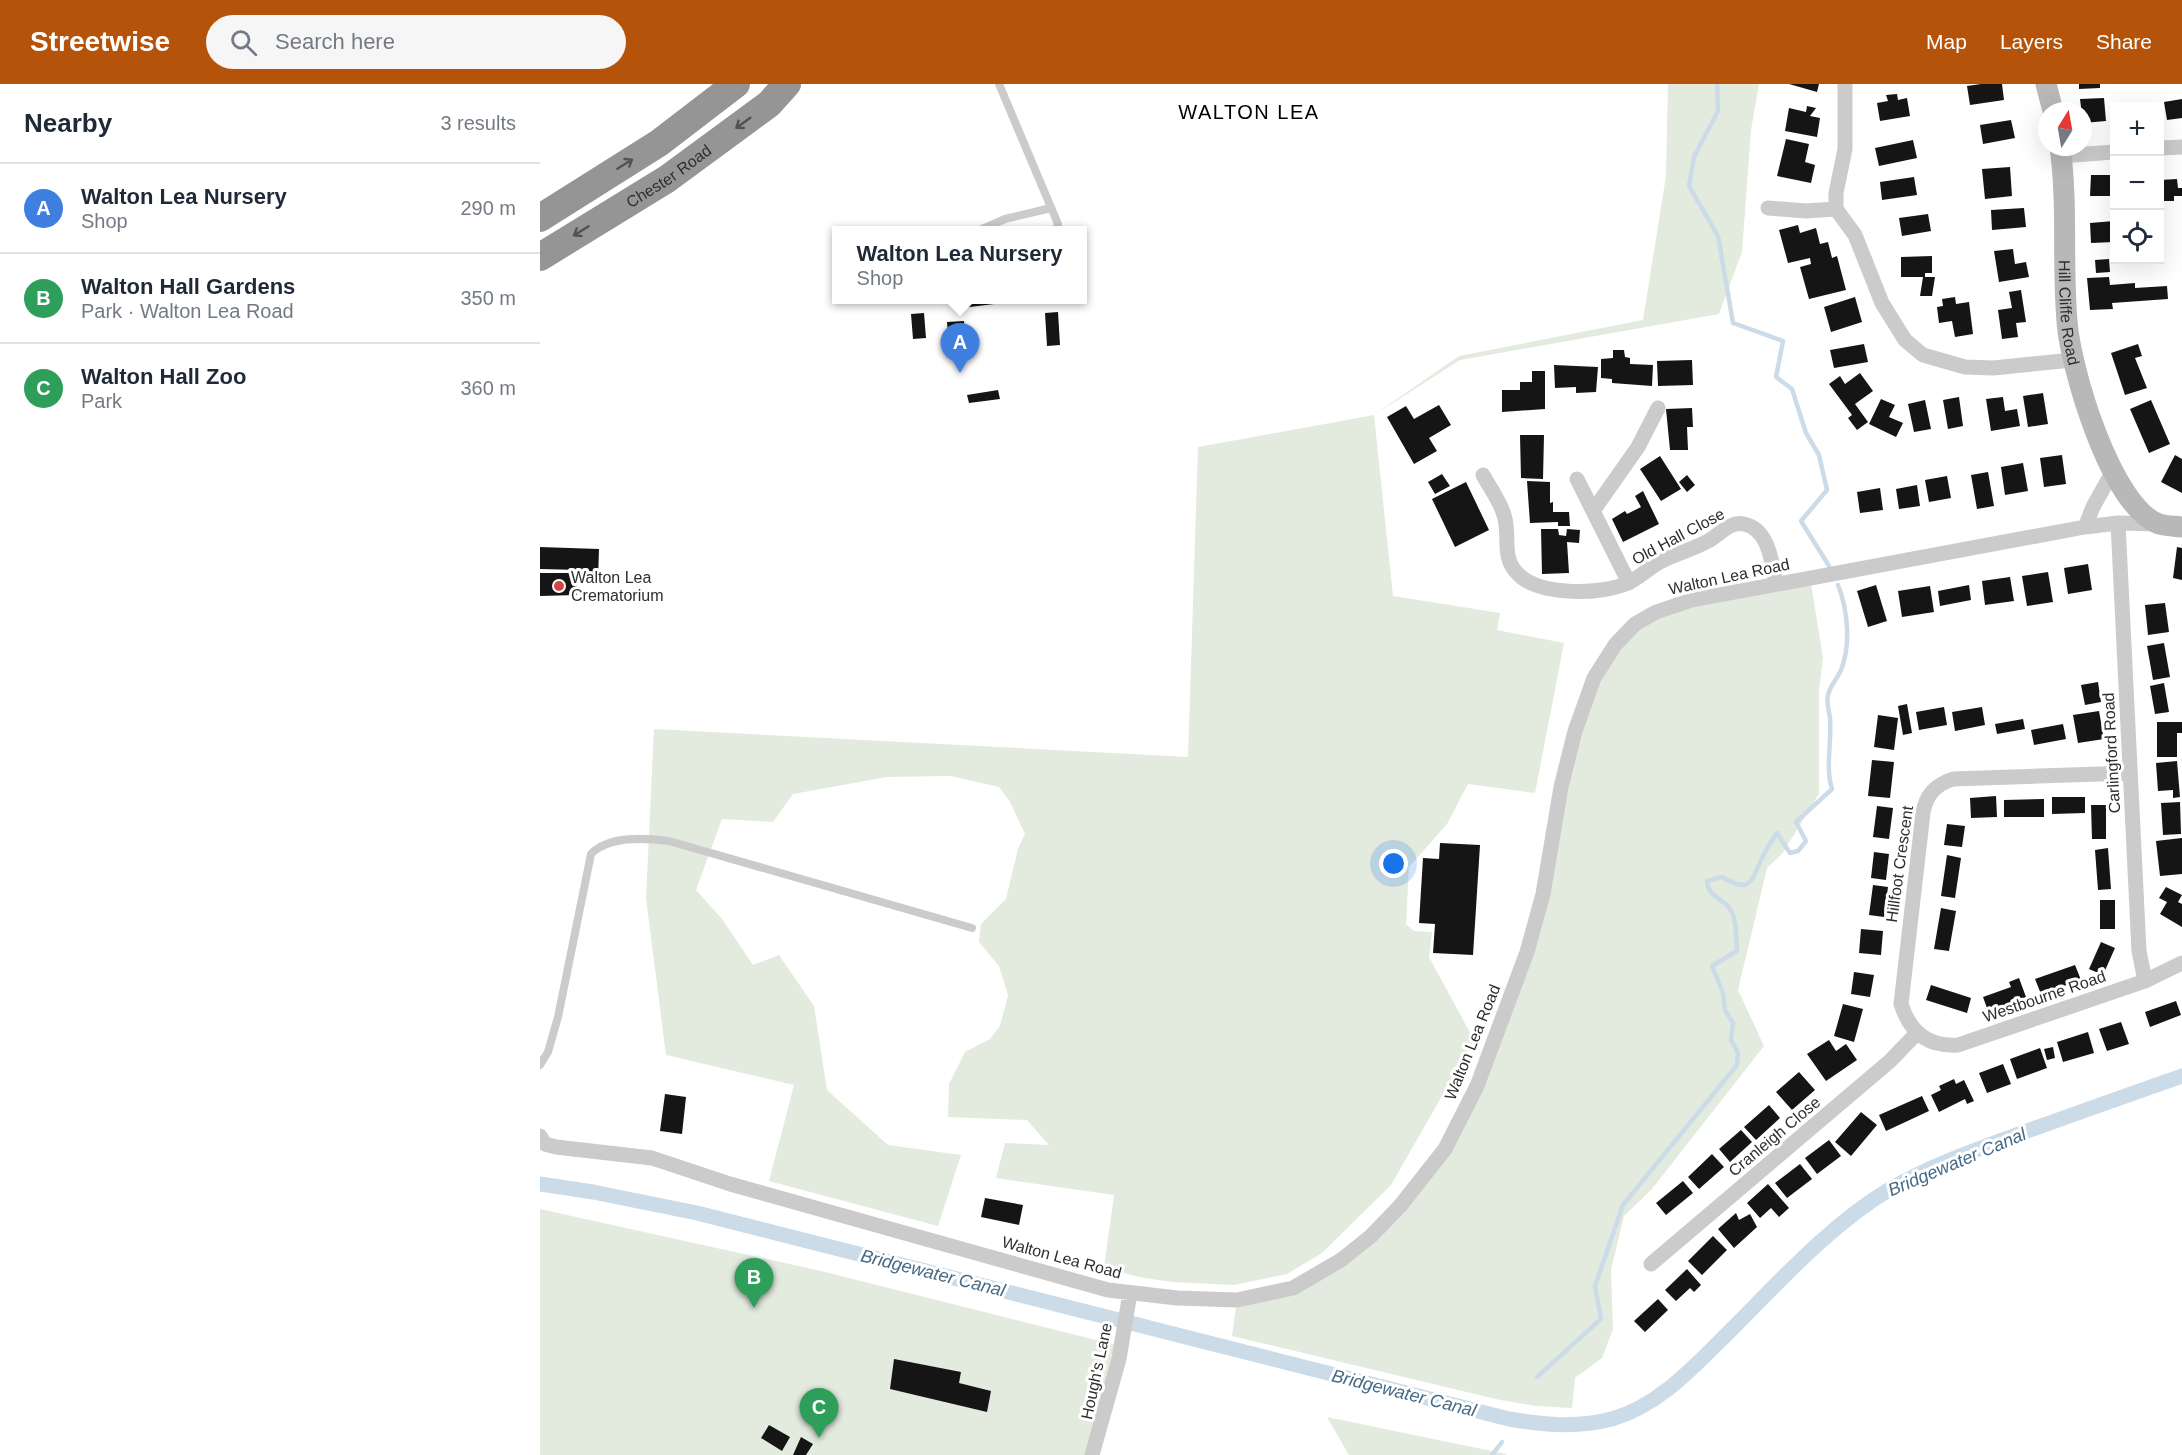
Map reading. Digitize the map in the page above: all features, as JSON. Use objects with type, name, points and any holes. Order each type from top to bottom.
[{"type":"highway","name":"Chester Road","points":[[540,218],[659,142],[736,84]]},
{"type":"highway","name":"Chester Road","points":[[540,257],[667,179],[769,104],[786,84]]},
{"type":"street","points":[[1845,84],[1845,148],[1836,193],[1836,209],[1858,242],[1889,316],[1913,349],[1950,364],[1979,368],[2072,360]]},
{"type":"street","points":[[2046,84],[2051,102]]},
{"type":"street","points":[[2164,148],[2182,147]]},
{"type":"street","points":[[2092,152],[2110,152]]},
{"type":"street","name":"Hill Cliffe Road","points":[[2061,156],[2067,321],[2072,360],[2090,416],[2113,471],[2131,499],[2158,524]]},
{"type":"street","points":[[1768,208],[1806,211],[1836,209]]},
{"type":"street","points":[[1593,511],[1638,447],[1658,408]]},
{"type":"street","points":[[2085,526],[2113,471]]},
{"type":"street","name":"Old Hall Close","points":[[1484,475],[1504,516],[1509,563],[1524,580],[1549,588],[1590,592],[1629,583],[1658,563],[1710,540],[1734,524],[1745,524],[1756,530],[1765,540],[1776,584]]},
{"type":"street","name":"Old Hall Close","points":[[1577,479],[1629,583]]},
{"type":"street","name":"Walton Lea Road","points":[[540,1136],[545,1144],[556,1148],[652,1158],[730,1184],[1086,1284],[1130,1293],[1237,1300],[1293,1288],[1341,1260],[1400,1206],[1445,1149],[1478,1086],[1543,894],[1561,788],[1575,731],[1594,678],[1615,645],[1635,624],[1656,612],[1692,600],[2085,526],[2118,523],[2158,524]]},
{"type":"street","name":"Carlingford Road","points":[[2118,523],[2139,951],[2145,981]]},
{"type":"street","points":[[2158,524],[2182,527]]},
{"type":"street","name":"Hillfoot Crescent","points":[[1917,1033],[1904,1012],[1901,994],[1923,813],[1931,792],[1936,786],[1953,779],[2130,773]]},
{"type":"street","name":"Westbourne Road","points":[[1917,1033],[1940,1045],[1958,1045],[2145,981],[2182,963]]},
{"type":"street","name":"Cranleigh Close","points":[[1651,1264],[1890,1061],[1917,1033]]},
{"type":"street","name":"Hough's Lane","points":[[1092,1455],[1101,1433],[1119,1359],[1130,1293]]},
{"type":"lane","points":[[999,84],[1057,226]]},
{"type":"lane","points":[[990,226],[1005,219],[1051,208]]},
{"type":"lane","points":[[540,1065],[548,1052],[558,1017],[591,854],[604,846],[630,839],[669,841],[972,928]]},
{"type":"shaded area","points":[[1668,84],[1759,84],[1751,130],[1742,252],[1719,314],[1460,360],[1374,415],[1459,356],[1643,320],[1666,176]]},
{"type":"shaded area","points":[[1374,415],[1393,596],[1500,613],[1497,630],[1564,643],[1535,793],[1468,784],[1447,824],[1409,867],[1406,924],[1414,931],[1432,932],[1429,957],[1474,1040],[1391,1185],[1322,1253],[1287,1274],[1234,1285],[1172,1282],[1104,1268],[1114,1195],[996,1178],[1005,1143],[1049,1145],[1027,1120],[948,1117],[949,1084],[965,1052],[990,1039],[1000,1026],[1008,995],[999,966],[979,942],[981,924],[1006,899],[1018,849],[1025,834],[1009,800],[999,787],[951,776],[887,777],[793,794],[773,822],[722,819],[696,890],[722,919],[753,965],[779,955],[814,1006],[827,1090],[888,1145],[961,1155],[938,1226],[769,1181],[794,1085],[666,1055],[646,898],[654,729],[1188,757],[1198,447]]},
{"type":"shaded area","points":[[1810,577],[1823,658],[1819,689],[1819,794],[1782,854],[1767,868],[1738,990],[1764,1046],[1652,1189],[1624,1216],[1611,1270],[1613,1329],[1602,1358],[1575,1378],[1572,1408],[1536,1406],[1500,1400],[1232,1336],[1237,1300],[1293,1288],[1341,1260],[1445,1149],[1526,952],[1594,678],[1656,612]]},
{"type":"shaded area","points":[[540,1209],[821,1271],[1116,1345],[1089,1455],[540,1455]]},
{"type":"shaded area","points":[[1327,1417],[1506,1454],[1506,1455],[1349,1455]]},
{"type":"building","points":[[1789,84],[1819,84],[1817,92]]},
{"type":"building","points":[[2002,84],[2004,100],[1970,105],[1967,86]]},
{"type":"building","points":[[2079,84],[2100,84],[2100,88],[2079,89]]},
{"type":"building","points":[[1897,94],[1898,100],[1907,98],[1910,116],[1880,121],[1877,103],[1888,101],[1886,95]]},
{"type":"building","points":[[2104,98],[2106,121],[2092,122],[2092,102],[2080,102],[2080,99]]},
{"type":"building","points":[[2182,99],[2182,118],[2167,120],[2164,102]]},
{"type":"building","points":[[1807,106],[1816,108],[1810,116],[1820,118],[1817,137],[1785,131],[1789,108],[1806,112]]},
{"type":"building","points":[[2011,120],[2015,138],[1983,144],[1980,125]]},
{"type":"building","points":[[1786,139],[1809,144],[1805,162],[1815,165],[1811,183],[1777,176]]},
{"type":"building","points":[[1913,140],[1917,158],[1879,166],[1875,148]]},
{"type":"building","points":[[2010,167],[2012,196],[1985,199],[1982,169]]},
{"type":"building","points":[[2091,175],[2110,175],[2110,196],[2090,196]]},
{"type":"building","points":[[1914,177],[1917,195],[1882,200],[1880,182]]},
{"type":"building","points":[[2177,179],[2178,188],[2182,188],[2182,196],[2174,196],[2174,201],[2164,201],[2164,180]]},
{"type":"building","points":[[2024,208],[2026,227],[1992,230],[1991,210]]},
{"type":"building","points":[[1928,214],[1931,231],[1902,236],[1899,218]]},
{"type":"building","points":[[2110,221],[2110,242],[2091,243],[2090,223]]},
{"type":"building","points":[[1798,225],[1800,233],[1816,228],[1820,244],[1828,242],[1832,258],[1837,256],[1846,290],[1809,299],[1800,267],[1811,264],[1810,258],[1788,263],[1779,230]]},
{"type":"building","points":[[2013,249],[2015,264],[2026,262],[2029,277],[1999,282],[1994,251]]},
{"type":"building","points":[[1932,256],[1932,273],[1925,273],[1925,277],[1935,277],[1932,296],[1920,296],[1923,277],[1901,277],[1901,257]]},
{"type":"building","points":[[2109,259],[2110,272],[2096,273],[2095,260]]},
{"type":"building","points":[[2109,277],[2110,285],[2135,283],[2135,288],[2167,286],[2168,299],[2112,303],[2113,309],[2090,310],[2087,278]]},
{"type":"building","points":[[2021,290],[2026,322],[2016,323],[2018,337],[2002,339],[1998,310],[2012,308],[2009,292]]},
{"type":"building","points":[[1855,297],[1862,322],[1831,332],[1824,307]]},
{"type":"building","points":[[1955,297],[1956,304],[1969,302],[1973,334],[1955,337],[1952,321],[1939,323],[1937,307],[1943,306],[1942,299]]},
{"type":"building","points":[[953,304],[994,304],[954,309]]},
{"type":"building","points":[[1058,312],[1060,345],[1047,346],[1045,313]]},
{"type":"building","points":[[924,313],[926,338],[913,339],[911,314]]},
{"type":"building","points":[[964,321],[966,355],[950,357],[947,322]]},
{"type":"building","points":[[1864,344],[1868,362],[1834,368],[1830,350]]},
{"type":"building","points":[[2138,344],[2142,356],[2135,358],[2147,388],[2125,395],[2111,353]]},
{"type":"building","points":[[1613,350],[1624,350],[1625,357],[1630,358],[1630,364],[1653,365],[1652,386],[1612,383],[1612,379],[1601,378],[1601,359],[1613,358]]},
{"type":"building","points":[[1692,360],[1693,385],[1658,386],[1657,361]]},
{"type":"building","points":[[1554,365],[1598,367],[1596,392],[1576,393],[1576,387],[1555,388]]},
{"type":"building","points":[[1532,371],[1545,371],[1545,409],[1502,412],[1502,390],[1520,390],[1520,382],[1532,382]]},
{"type":"building","points":[[1860,373],[1873,391],[1855,404],[1868,422],[1857,430],[1848,418],[1852,415],[1829,384],[1840,376],[1845,384]]},
{"type":"building","points":[[998,390],[1000,399],[969,403],[967,395]]},
{"type":"building","points":[[2043,393],[2048,424],[2028,427],[2023,396]]},
{"type":"building","points":[[1959,397],[1963,426],[1948,429],[1943,400]]},
{"type":"building","points":[[2003,397],[2005,411],[2017,409],[2020,426],[1991,431],[1986,399]]},
{"type":"building","points":[[1881,399],[1895,405],[1889,417],[1903,423],[1896,437],[1869,424]]},
{"type":"building","points":[[1925,400],[1931,429],[1914,432],[1908,404]]},
{"type":"building","points":[[2151,400],[2170,444],[2149,453],[2130,409]]},
{"type":"building","points":[[1439,405],[1451,425],[1429,438],[1437,451],[1414,464],[1387,417],[1406,406],[1414,419]]},
{"type":"building","points":[[1692,408],[1693,427],[1687,427],[1688,450],[1670,450],[1666,409]]},
{"type":"building","points":[[1520,435],[1544,435],[1543,479],[1521,478]]},
{"type":"building","points":[[2062,455],[2066,484],[2044,487],[2040,458]]},
{"type":"building","points":[[2175,455],[2182,459],[2182,493],[2161,482]]},
{"type":"building","points":[[1660,456],[1681,489],[1661,501],[1640,469]]},
{"type":"building","points":[[2023,463],[2028,491],[2005,495],[2001,467]]},
{"type":"building","points":[[1988,472],[1994,506],[1977,509],[1971,475]]},
{"type":"building","points":[[1442,474],[1450,486],[1435,494],[1428,482]]},
{"type":"building","points":[[1687,475],[1695,485],[1687,492],[1679,482]]},
{"type":"building","points":[[1947,476],[1951,498],[1929,502],[1925,480]]},
{"type":"building","points":[[1527,481],[1550,482],[1550,503],[1553,502],[1553,512],[1569,512],[1570,526],[1558,526],[1558,522],[1530,523]]},
{"type":"building","points":[[1466,482],[1489,530],[1455,547],[1432,499]]},
{"type":"building","points":[[1917,485],[1920,506],[1899,509],[1896,489]]},
{"type":"building","points":[[1880,488],[1883,510],[1860,513],[1857,492]]},
{"type":"building","points":[[1643,491],[1659,524],[1623,542],[1612,519],[1625,511],[1627,514],[1641,507],[1635,496]]},
{"type":"building","points":[[1541,529],[1558,529],[1559,535],[1566,536],[1567,529],[1580,530],[1579,543],[1567,542],[1569,573],[1542,574]]},
{"type":"building","points":[[540,547],[599,549],[598,581],[580,580],[580,570],[540,569]]},
{"type":"building","points":[[2177,547],[2182,548],[2182,580],[2173,578]]},
{"type":"building","points":[[2088,564],[2092,590],[2068,594],[2064,568]]},
{"type":"building","points":[[2048,572],[2053,602],[2027,606],[2022,576]]},
{"type":"building","name":"Walton Lea Crematorium","points":[[540,573],[577,573],[577,595],[540,596]]},
{"type":"building","points":[[2010,577],[2014,601],[1985,605],[1982,581]]},
{"type":"building","points":[[1876,585],[1887,621],[1868,627],[1857,591]]},
{"type":"building","points":[[1969,585],[1971,600],[1940,606],[1938,591]]},
{"type":"building","points":[[1930,586],[1934,612],[1902,617],[1898,591]]},
{"type":"building","points":[[2165,603],[2169,632],[2148,635],[2145,605]]},
{"type":"building","points":[[2164,643],[2170,677],[2153,680],[2147,646]]},
{"type":"building","points":[[2098,682],[2101,702],[2085,705],[2081,685]]},
{"type":"building","points":[[2164,683],[2169,712],[2155,714],[2150,686]]},
{"type":"building","points":[[1907,704],[1912,733],[1903,735],[1898,706]]},
{"type":"building","points":[[1944,707],[1947,725],[1919,730],[1916,712]]},
{"type":"building","points":[[1982,707],[1985,725],[1955,731],[1952,712]]},
{"type":"building","points":[[2099,711],[2104,739],[2078,743],[2073,715]]},
{"type":"building","points":[[1878,715],[1898,718],[1894,750],[1874,747]]},
{"type":"building","points":[[2023,719],[2025,729],[1997,734],[1995,724]]},
{"type":"building","points":[[2157,722],[2182,722],[2182,733],[2177,733],[2177,757],[2157,757]]},
{"type":"building","points":[[2063,724],[2066,739],[2034,745],[2031,730]]},
{"type":"building","points":[[1872,760],[1894,762],[1890,798],[1868,796]]},
{"type":"building","points":[[2177,761],[2180,797],[2173,798],[2173,790],[2158,791],[2156,763]]},
{"type":"building","points":[[1996,796],[1997,817],[1971,818],[1970,798]]},
{"type":"building","points":[[2052,797],[2085,797],[2085,813],[2052,814]]},
{"type":"building","points":[[2044,799],[2044,817],[2004,817],[2004,800]]},
{"type":"building","points":[[2180,802],[2181,834],[2163,835],[2161,803]]},
{"type":"building","points":[[2091,805],[2106,805],[2106,839],[2092,839]]},
{"type":"building","points":[[1877,806],[1893,808],[1889,839],[1873,837]]},
{"type":"building","points":[[1947,824],[1965,826],[1962,847],[1944,845]]},
{"type":"building","points":[[2182,838],[2182,874],[2160,876],[2156,841]]},
{"type":"building","points":[[1440,843],[1480,845],[1473,955],[1433,953],[1435,924],[1419,923],[1423,858],[1439,859]]},
{"type":"building","points":[[2108,848],[2111,889],[2098,890],[2095,850]]},
{"type":"building","points":[[1874,852],[1889,854],[1886,880],[1871,878]]},
{"type":"building","points":[[1947,855],[1961,858],[1955,898],[1941,896]]},
{"type":"building","points":[[1873,885],[1888,887],[1884,917],[1869,915]]},
{"type":"building","points":[[2166,887],[2182,895],[2178,902],[2182,904],[2182,927],[2160,914],[2167,902],[2159,898]]},
{"type":"building","points":[[2100,900],[2115,900],[2115,929],[2100,929]]},
{"type":"building","points":[[1941,908],[1956,911],[1949,951],[1934,949]]},
{"type":"building","points":[[1861,929],[1883,931],[1881,955],[1859,953]]},
{"type":"building","points":[[2101,942],[2115,948],[2103,975],[2089,969]]},
{"type":"building","points":[[2075,965],[2081,980],[2041,994],[2035,979]]},
{"type":"building","points":[[1854,972],[1874,975],[1870,997],[1851,994]]},
{"type":"building","points":[[2019,978],[2026,997],[1988,1011],[1983,997],[2011,987],[2009,982]]},
{"type":"building","points":[[1931,985],[1971,998],[1967,1013],[1926,1000]]},
{"type":"building","points":[[2176,1001],[2181,1015],[2150,1027],[2145,1012]]},
{"type":"building","points":[[1843,1004],[1863,1009],[1854,1042],[1834,1036]]},
{"type":"building","points":[[2121,1022],[2129,1044],[2107,1051],[2099,1029]]},
{"type":"building","points":[[2088,1032],[2094,1053],[2063,1062],[2057,1042]]},
{"type":"building","points":[[1829,1040],[1836,1051],[1846,1044],[1857,1060],[1826,1081],[1807,1054]]},
{"type":"building","points":[[2053,1047],[2055,1058],[2047,1060],[2044,1049]]},
{"type":"building","points":[[2040,1048],[2047,1068],[2017,1079],[2010,1059]]},
{"type":"building","points":[[2003,1064],[2011,1084],[1987,1093],[1979,1073]]},
{"type":"building","points":[[1799,1072],[1815,1090],[1792,1110],[1776,1092]]},
{"type":"building","points":[[1954,1079],[1956,1084],[1964,1080],[1974,1101],[1967,1104],[1965,1099],[1939,1112],[1931,1095],[1941,1090],[1939,1086]]},
{"type":"building","points":[[665,1094],[686,1097],[682,1134],[660,1131]]},
{"type":"building","points":[[1922,1096],[1929,1111],[1886,1131],[1879,1115]]},
{"type":"building","points":[[1769,1105],[1780,1118],[1756,1140],[1744,1127]]},
{"type":"building","points":[[1861,1112],[1877,1125],[1851,1156],[1835,1142]]},
{"type":"building","points":[[1741,1130],[1752,1142],[1730,1162],[1719,1149]]},
{"type":"building","points":[[1829,1140],[1841,1156],[1817,1174],[1805,1158]]},
{"type":"building","points":[[1712,1154],[1724,1167],[1699,1189],[1688,1177]]},
{"type":"building","points":[[1800,1164],[1812,1179],[1787,1198],[1775,1183]]},
{"type":"building","points":[[1683,1181],[1693,1193],[1666,1215],[1656,1203]]},
{"type":"building","points":[[1768,1184],[1789,1208],[1779,1217],[1771,1208],[1760,1218],[1747,1203]]},
{"type":"building","points":[[985,1198],[1023,1205],[1019,1225],[981,1217]]},
{"type":"building","points":[[1736,1213],[1739,1220],[1750,1214],[1757,1227],[1734,1248],[1718,1229]]},
{"type":"building","points":[[1713,1236],[1727,1250],[1702,1275],[1688,1261]]},
{"type":"building","points":[[1687,1269],[1701,1285],[1694,1292],[1690,1288],[1676,1301],[1665,1290]]},
{"type":"building","points":[[1658,1299],[1668,1310],[1645,1332],[1634,1321]]},
{"type":"building","points":[[894,1359],[961,1372],[959,1383],[991,1391],[987,1412],[890,1389]]},
{"type":"building","points":[[769,1425],[790,1437],[782,1451],[761,1438]]},
{"type":"building","points":[[801,1437],[813,1444],[806,1455],[793,1455]]},
{"type":"waterway","points":[[1717,84],[1718,111],[1694,157],[1689,186],[1718,236],[1733,323],[1783,341],[1776,377],[1792,389],[1806,433],[1819,455],[1827,490],[1801,521],[1829,566]]},
{"type":"waterway","points":[[1537,1377],[1601,1319],[1595,1286],[1623,1205],[1737,1065],[1738,1053],[1731,1040],[1733,1023],[1725,1010],[1723,993],[1712,966],[1737,951],[1735,924],[1730,909],[1710,891],[1707,881],[1722,877],[1737,884],[1747,884],[1777,833],[1790,853],[1798,851],[1806,841],[1796,822],[1832,789],[1829,772],[1830,718],[1827,697],[1841,670],[1847,639],[1846,616],[1838,585]]},
{"type":"waterway","name":"Bridgewater Canal","points":[[540,1184],[697,1213],[1509,1419],[1574,1425],[1599,1422],[1630,1413],[1662,1394],[1691,1369],[1826,1237],[1868,1203],[1890,1189],[1965,1154],[2182,1076]]},
{"type":"waterway","points":[[1492,1455],[1502,1442]]},
{"type":"place","name":"Walton Lea Nursery","points":[[960,373]]},
{"type":"place","name":"Walton Lea Crematorium","points":[[559,586]]},
{"type":"place","name":"Walton Hall Gardens","points":[[754,1308]]},
{"type":"place","name":"Walton Hall Zoo","points":[[819,1438]]},
{"type":"district","name":"WALTON LEA","points":[[1249,112]]}]
